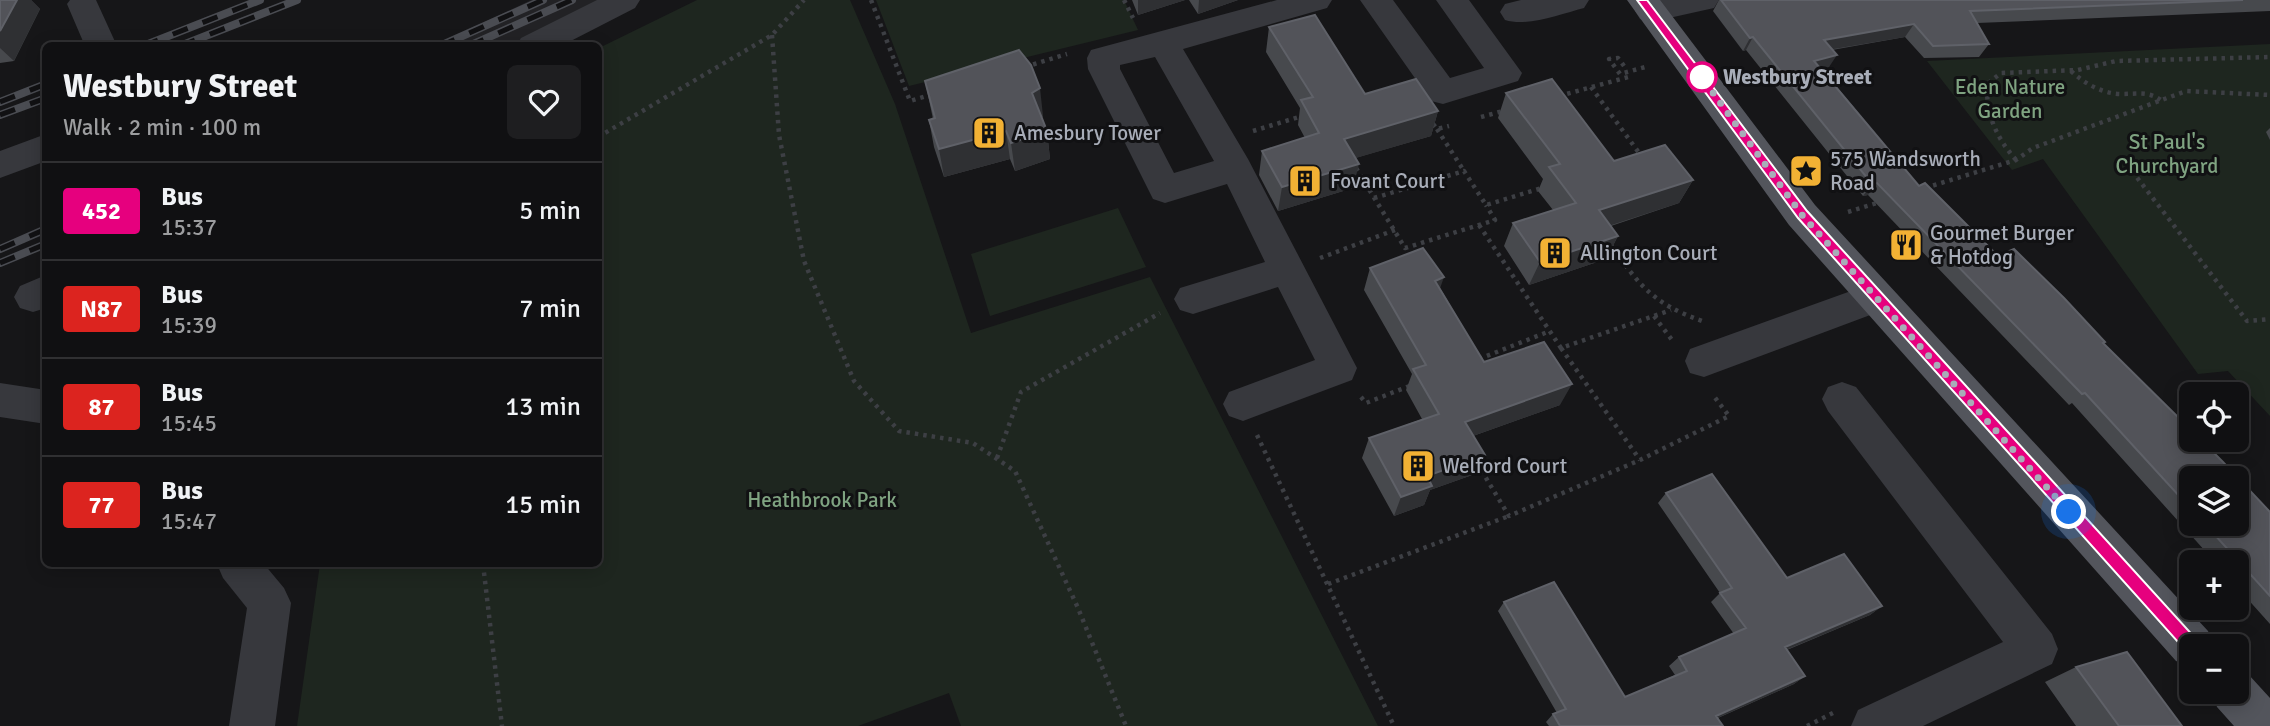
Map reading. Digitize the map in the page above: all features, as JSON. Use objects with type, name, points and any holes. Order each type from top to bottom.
[{"type":"main road","points":[[1647,5],[1802,215],[2181,634]]},
{"type":"main road","points":[[2245,704],[2264,726]]},
{"type":"street","points":[[540,42],[624,0]]},
{"type":"street","points":[[1236,169],[1166,189],[1104,69],[1103,58],[1316,0]]},
{"type":"street","points":[[1376,0],[1443,92],[1506,73],[1452,0]]},
{"type":"street","points":[[1516,12],[1573,0]]},
{"type":"street","points":[[1647,5],[1703,0]]},
{"type":"street","points":[[83,4],[99,42]]},
{"type":"street","points":[[1163,43],[1236,169],[1338,368],[1242,404]]},
{"type":"street","points":[[0,165],[42,149]]},
{"type":"street","points":[[1180,304],[1286,270]]},
{"type":"street","points":[[1699,368],[1876,297]]},
{"type":"street","points":[[1842,399],[2036,649],[1874,726]]},
{"type":"street","points":[[0,400],[42,406]]},
{"type":"street","points":[[240,567],[269,603],[252,726]]},
{"type":"path","points":[[602,135],[772,35],[804,0]]},
{"type":"path","points":[[871,0],[910,101]]},
{"type":"path","points":[[772,35],[779,135],[804,261],[854,381],[899,431],[973,443],[1015,471],[1078,608],[1126,726]]},
{"type":"path","points":[[2016,160],[1990,124],[1986,102],[1987,84],[2001,73],[2071,70],[2116,61],[2270,57]]},
{"type":"path","points":[[1620,74],[1609,59],[1618,58],[1624,66]]},
{"type":"path","points":[[2071,70],[2081,82],[2095,88],[2123,94],[2145,91],[2162,100]]},
{"type":"path","points":[[1591,87],[1643,158],[1630,162]]},
{"type":"path","points":[[1917,191],[2016,160],[2033,148],[2186,91],[2270,94]]},
{"type":"path","points":[[1354,166],[1405,248],[1495,220],[1437,129]]},
{"type":"path","points":[[1374,198],[1464,171]]},
{"type":"path","points":[[2132,171],[2247,321],[2270,319]]},
{"type":"path","points":[[1486,205],[1551,185]]},
{"type":"path","points":[[1857,209],[1885,201]]},
{"type":"path","points":[[1479,225],[1640,460]]},
{"type":"path","points":[[1286,270],[1395,230]]},
{"type":"path","points":[[1607,239],[1647,295],[1672,310],[1708,324]]},
{"type":"path","points":[[997,458],[1021,392],[1180,304]]},
{"type":"path","points":[[1561,348],[1672,310]]},
{"type":"path","points":[[1328,584],[1509,516],[1640,460],[1729,416],[1699,368],[1654,316]]},
{"type":"path","points":[[1477,360],[1550,331]]},
{"type":"path","points":[[1242,404],[1394,726]]},
{"type":"path","points":[[1474,458],[1509,516]]},
{"type":"path","points":[[483,567],[502,726]]},
{"type":"shaded area","points":[[531,0],[611,0],[523,42],[442,42]]},
{"type":"green space","name":"Heathbrook Park","points":[[697,0],[850,0],[895,104],[971,333],[1150,277],[1378,726],[961,726],[949,693],[858,726],[297,726],[320,567],[602,567],[602,47]]},
{"type":"green space","points":[[876,0],[1124,0],[1138,30],[909,86]]},
{"type":"green space","name":"St Paul's Churchyard","points":[[2270,44],[2270,416],[2249,394],[2249,382],[2238,382],[2228,371],[2198,374],[2043,159],[2012,170],[1927,61]]},
{"type":"green space","points":[[1118,208],[1146,267],[990,316],[971,254]]},
{"type":"building","points":[[0,0],[17,0],[0,31]]},
{"type":"building","points":[[1721,0],[2243,0],[1970,11],[1989,44],[1933,46],[1914,24],[1824,40],[1837,55],[1814,61],[1919,186],[1925,183],[1998,256],[2014,249],[2179,418],[2179,452],[2213,452],[2227,466],[2179,466],[2179,496],[2085,393],[2082,394],[1877,183],[1872,184],[1753,37],[1750,38]]},
{"type":"building","points":[[1315,15],[1365,94],[1416,79],[1438,111],[1344,139],[1359,164],[1282,187],[1262,151],[1319,133],[1301,100],[1313,97],[1269,27]]},
{"type":"building","points":[[1019,50],[1031,65],[1040,88],[1032,93],[1047,131],[1011,143],[1006,131],[939,149],[929,120],[935,118],[925,81]]},
{"type":"building","points":[[1552,79],[1614,161],[1665,145],[1693,180],[1599,210],[1618,236],[1540,262],[1513,223],[1576,203],[1549,167],[1560,164],[1506,93]]},
{"type":"building","points":[[1423,248],[1444,277],[1435,281],[1484,362],[1544,342],[1572,384],[1465,422],[1485,455],[1427,476],[1432,486],[1401,497],[1369,438],[1439,414],[1413,369],[1426,365],[1370,268]]},
{"type":"building","points":[[1712,474],[1787,578],[1844,554],[1882,606],[1785,647],[1805,676],[1716,716],[1723,726],[1560,726],[1553,714],[1566,709],[1504,602],[1554,582],[1625,697],[1687,671],[1679,657],[1746,628],[1720,593],[1732,588],[1666,493]]},
{"type":"building","points":[[2249,490],[2270,512],[2270,596],[2249,573],[2249,550],[2228,550],[2216,536],[2249,536]]},
{"type":"building","points":[[2127,652],[2182,726],[2119,726],[2076,667]]},
{"type":"railway","points":[[153,42],[260,0]]},
{"type":"railway","points":[[190,42],[297,0]]},
{"type":"railway","points":[[449,42],[543,0]]},
{"type":"railway","points":[[478,42],[572,0]]},
{"type":"railway","points":[[0,102],[42,86]]},
{"type":"railway","points":[[0,115],[42,99]]},
{"type":"railway","points":[[0,249],[42,231]]},
{"type":"railway","points":[[0,263],[42,246]]},
{"type":"bus line","name":"452","points":[[1643,0],[1802,215],[2180,634]]},
{"type":"place","name":"Westbury Street","points":[[1702,77]]},
{"type":"place","name":"Amesbury Tower","points":[[989,133]]},
{"type":"place","name":"575 Wandsworth Road","points":[[1806,171]]},
{"type":"place","name":"Fovant Court","points":[[1305,181]]},
{"type":"place","name":"Gourmet Burger & Hotdog","points":[[1906,245]]},
{"type":"place","name":"Allington Court","points":[[1555,253]]},
{"type":"place","name":"Welford Court","points":[[1418,466]]},
{"type":"route","points":[[1702,77],[1700,75],[1802,215],[2069,512]]},
{"type":"park label","name":"Eden Nature Garden","points":[[2010,99]]}]
